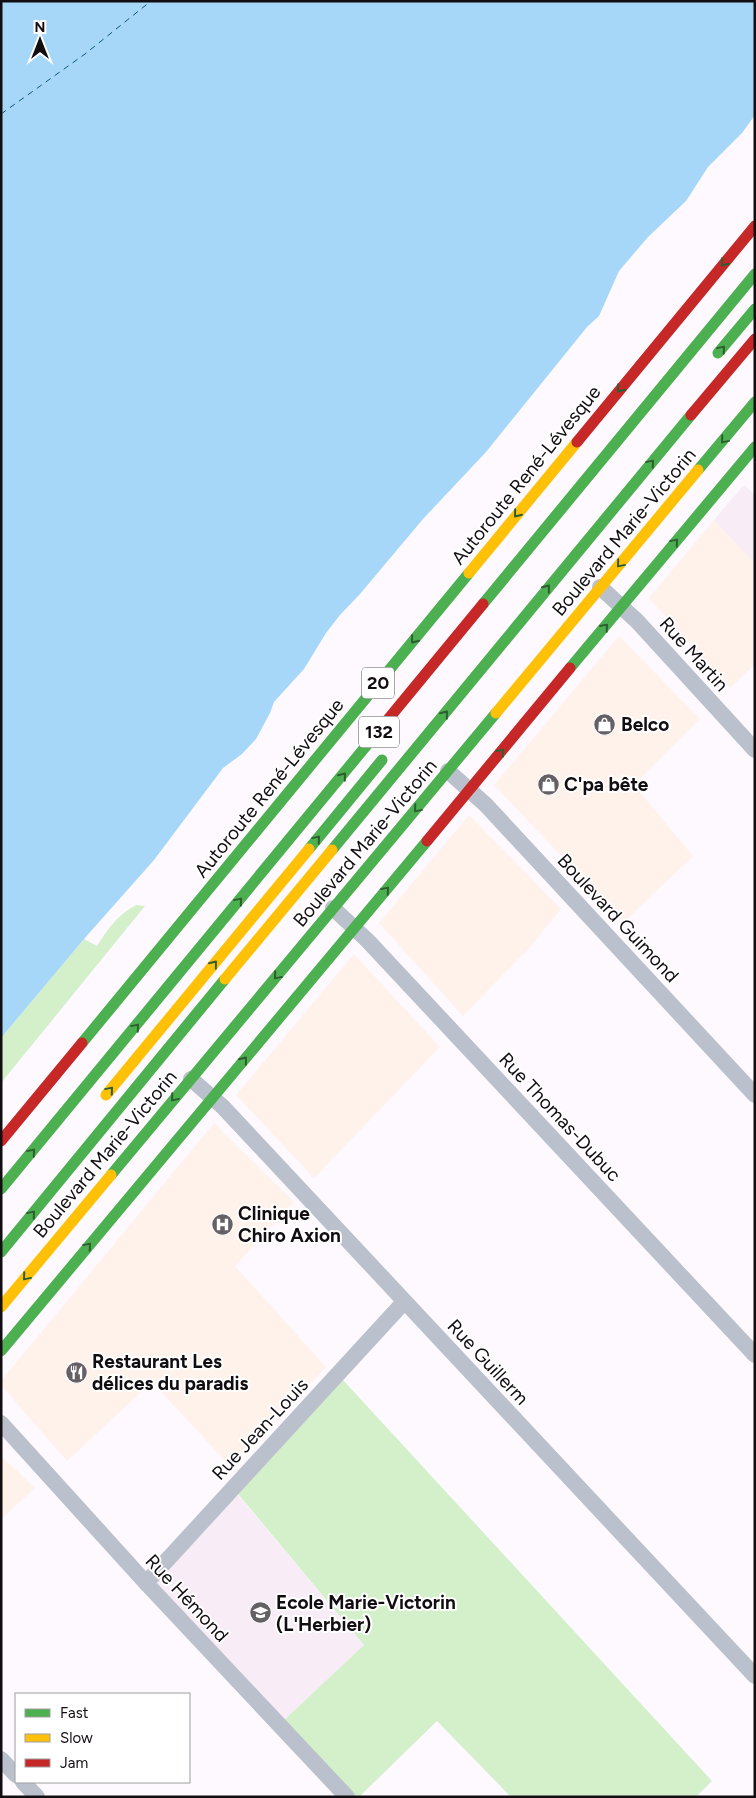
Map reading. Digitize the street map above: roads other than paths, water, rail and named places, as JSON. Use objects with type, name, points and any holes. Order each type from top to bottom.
[{"type":"main road","name":"Autoroute René-Lévesque","points":[[1,1142],[755,226]]},
{"type":"main road","name":"132","points":[[1,1190],[755,274]]},
{"type":"main road","points":[[710,363],[755,309]]},
{"type":"main road","points":[[1,1252],[556,577],[755,339]]},
{"type":"main road","name":"Boulevard Marie-Victorin","points":[[1,1307],[755,402]]},
{"type":"main road","points":[[1,1351],[755,447]]},
{"type":"main road","points":[[96,1107],[388,752]]},
{"type":"street","name":"Rue Martin","points":[[600,587],[637,621],[755,750]]},
{"type":"street","name":"Boulevard Guimond","points":[[448,771],[486,805],[755,1095]]},
{"type":"street","name":"Rue Thomas-Dubuc","points":[[333,908],[354,927],[755,1355]]},
{"type":"street","name":"Rue Guillerm","points":[[191,1078],[213,1097],[755,1676]]},
{"type":"street","name":"Rue Jean-Louis","points":[[146,1583],[404,1302]]},
{"type":"street","name":"Rue Hémond","points":[[1,1423],[146,1583],[347,1797]]},
{"type":"street","points":[[1,1759],[15,1774]]},
{"type":"street","points":[[24,1783],[36,1797]]},
{"type":"water","points":[[1,1],[755,1],[755,115],[742,133],[708,167],[686,201],[648,237],[619,271],[599,316],[587,327],[486,452],[423,519],[340,615],[326,633],[304,669],[274,702],[256,739],[242,754],[223,768],[154,860],[84,939],[1,1038]]},
{"type":"place","name":"Belco","points":[[605,724]]},
{"type":"place","name":"C'pa bête","points":[[548,784]]},
{"type":"place","name":"Clinique Chiro Axion","points":[[222,1224]]},
{"type":"place","name":"Restaurant Les délices du paradis","points":[[76,1372]]},
{"type":"place","name":"Ecole Marie-Victorin (L'Herbier)","points":[[260,1613]]}]
